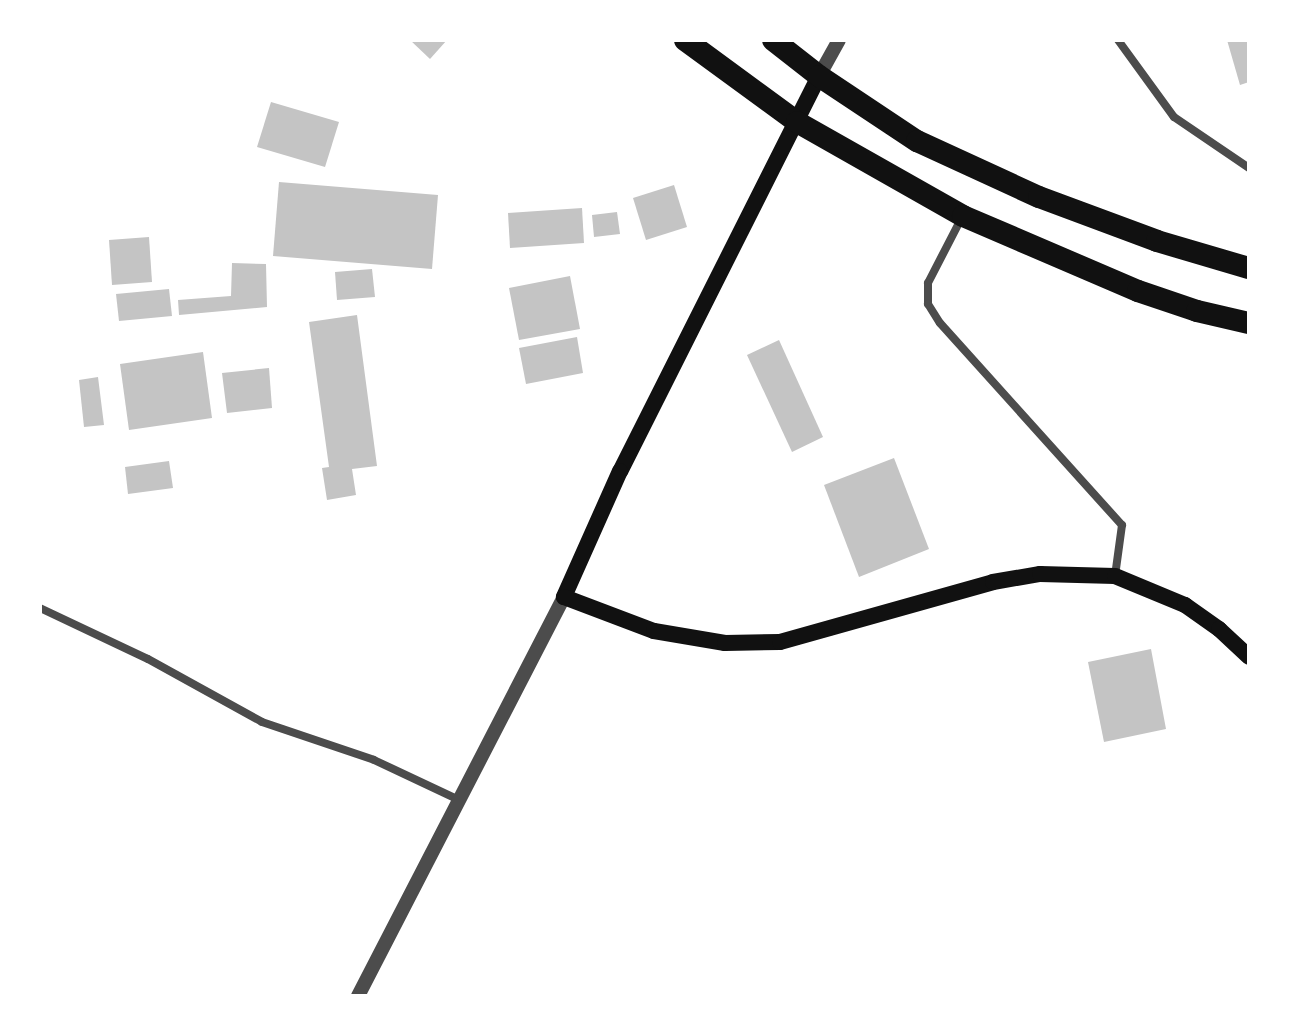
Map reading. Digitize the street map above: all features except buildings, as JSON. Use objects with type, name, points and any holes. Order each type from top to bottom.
[{"type":"highway","points":[[685,40],[797,122],[963,216],[1138,291],[1197,311],[1249,323]]},
{"type":"highway","points":[[773,40],[819,76],[917,141],[1015,187],[1157,241],[1249,268]]},
{"type":"main road","points":[[819,76],[620,471],[564,597],[654,631],[725,643],[780,642],[993,582],[1040,574],[1115,576],[1185,605],[1219,629],[1249,657]]},
{"type":"street","points":[[819,76],[839,40]]},
{"type":"street","points":[[1118,40],[1174,117],[1249,168]]},
{"type":"street","points":[[963,216],[928,283],[928,304],[940,323],[1122,525],[1115,576]]},
{"type":"street","points":[[358,996],[457,799],[564,597]]},
{"type":"street","points":[[40,608],[148,659],[262,722],[374,760],[457,799]]}]
